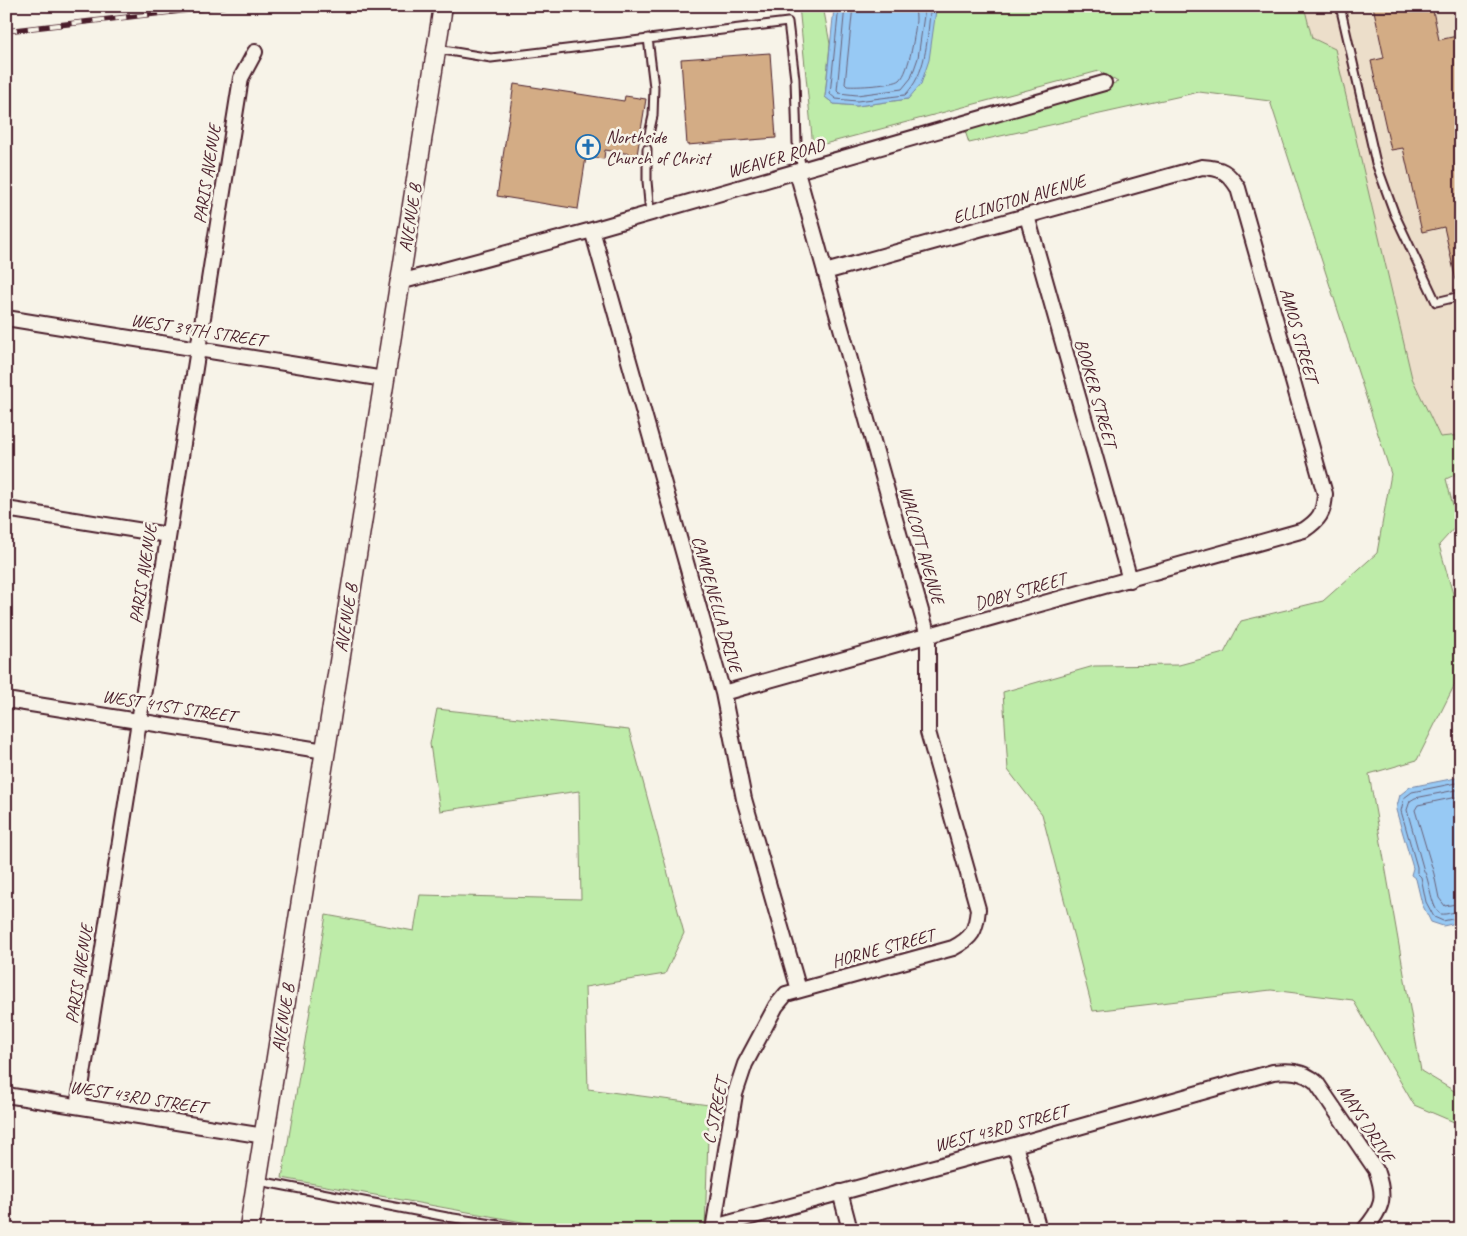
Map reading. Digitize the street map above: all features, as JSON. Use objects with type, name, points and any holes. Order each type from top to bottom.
[{"type":"main road","name":"AVENUE B","points":[[249,1230],[400,282]]},
{"type":"street","name":"AVENUE B","points":[[400,282],[443,6]]},
{"type":"street","name":"PARIS AVENUE","points":[[78,1106],[241,78],[255,52]]},
{"type":"street","name":"WEAVER ROAD","points":[[400,282],[650,214],[1104,83]]},
{"type":"street","name":"ELLINGTON AVENUE","points":[[825,272],[1202,167],[1214,167],[1224,171]]},
{"type":"street","name":"WALCOTT AVENUE","points":[[800,171],[825,272],[928,636],[928,732],[978,909],[977,922],[973,933]]},
{"type":"street","name":"AMOS STREET","points":[[1224,171],[1232,178],[1238,188],[1325,494],[1321,515]]},
{"type":"street","name":"BOOKER STREET","points":[[1027,216],[1130,580]]},
{"type":"street","name":"CAMPENELLA DRIVE","points":[[592,230],[723,693],[744,799],[799,990]]},
{"type":"street","name":"WEST 39TH STREET","points":[[6,318],[384,378]]},
{"type":"street","points":[[6,510],[168,535]]},
{"type":"street","name":"DOBY STREET","points":[[723,693],[1304,530],[1315,523],[1321,515]]},
{"type":"street","name":"WEST 41ST STREET","points":[[6,700],[325,751]]},
{"type":"street","name":"HORNE STREET","points":[[799,990],[953,948],[965,942],[973,933]]},
{"type":"street","name":"C STREET","points":[[714,1228],[734,1094],[742,1072],[776,1006],[786,994],[799,990]]},
{"type":"street","name":"WEST 43RD STREET","points":[[714,1228],[1273,1072],[1287,1070],[1299,1072]]},
{"type":"street","name":"MAYS DRIVE","points":[[1299,1072],[1309,1076],[1316,1082],[1376,1170],[1382,1186],[1382,1200],[1376,1215],[1364,1230]]},
{"type":"street","name":"WEST 43RD STREET","points":[[6,1095],[264,1136]]},
{"type":"street","points":[[1015,1144],[1039,1230]]},
{"type":"street","points":[[840,1192],[850,1230]]},
{"type":"lane","points":[[1340,6],[1376,163],[1395,215],[1436,302],[1461,296]]},
{"type":"lane","points":[[437,49],[491,58],[788,22],[795,79],[800,171]]},
{"type":"lane","points":[[648,38],[654,87],[653,116],[649,134]]},
{"type":"lane","points":[[647,149],[650,214]]},
{"type":"lane","points":[[257,1181],[447,1217],[532,1230]]},
{"type":"shaded area","points":[[1304,6],[1461,6],[1461,435],[1440,438],[1412,378],[1335,50],[1312,38]]},
{"type":"green space","points":[[799,6],[823,6],[830,44],[825,97],[834,104],[857,106],[908,99],[936,11],[931,6],[1304,6],[1312,38],[1335,49],[1412,378],[1440,437],[1461,435],[1461,472],[1446,479],[1458,524],[1439,545],[1461,622],[1461,672],[1417,760],[1369,774],[1421,1071],[1461,1095],[1461,1125],[1414,1105],[1353,1000],[1271,990],[1093,1011],[1042,814],[1008,770],[1003,692],[1094,666],[1179,665],[1224,653],[1241,621],[1323,601],[1377,553],[1391,474],[1270,101],[1199,92],[969,143],[965,131],[1118,82],[1099,71],[813,147]]},
{"type":"green space","points":[[437,709],[629,730],[684,933],[665,974],[585,987],[588,1089],[709,1105],[705,1230],[566,1230],[282,1178],[326,915],[414,931],[420,895],[581,899],[579,791],[440,811],[430,744]]},
{"type":"water","points":[[836,6],[931,6],[936,10],[929,60],[921,84],[908,99],[857,106],[834,104],[825,97],[834,8]]},
{"type":"water","points":[[1461,777],[1461,922],[1443,926],[1431,922],[1422,904],[1416,879],[1411,875],[1413,868],[1396,810],[1400,795],[1410,787]]},
{"type":"building","points":[[1373,6],[1432,6],[1439,40],[1461,35],[1461,280],[1456,280],[1444,227],[1422,232],[1403,148],[1391,150],[1371,61],[1384,58]]},
{"type":"building","points":[[770,53],[776,138],[687,145],[681,59]]},
{"type":"building","name":"Northside Church of Christ","points":[[514,84],[624,101],[625,96],[646,99],[637,155],[605,150],[604,159],[586,157],[578,209],[497,196]]},
{"type":"railway","points":[[6,31],[224,6]]},
{"type":"place","name":"Northside Church of Christ","points":[[588,147]]}]
